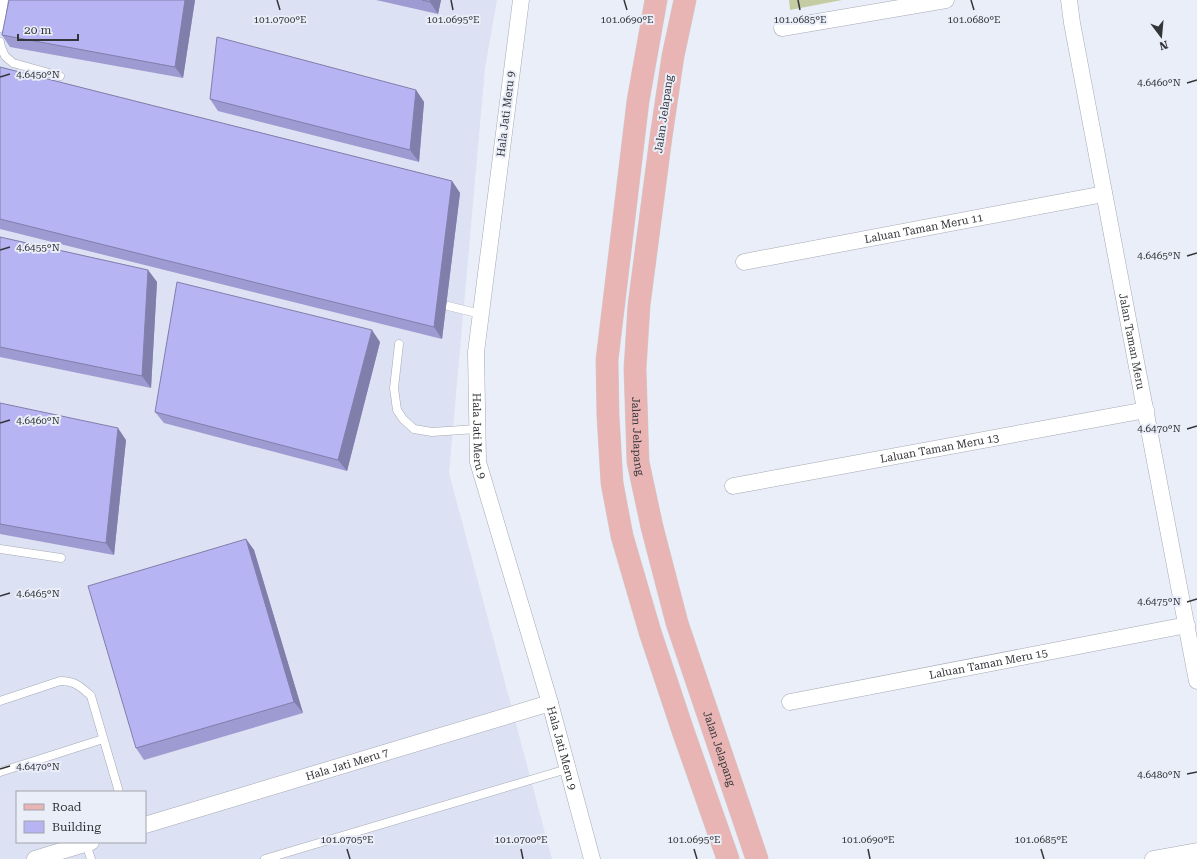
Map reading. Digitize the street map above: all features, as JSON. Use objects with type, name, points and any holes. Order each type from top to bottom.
[{"type":"main road","points":[[656,0],[638,101],[607,360],[608,416],[612,483],[622,536],[650,632],[728,859]]},
{"type":"main road","name":"Jalan Jelapang","points":[[685,0],[672,64],[639,305],[635,369],[638,462],[652,527],[676,623],[757,859]]},
{"type":"street","name":"Hala Jati Meru 9","points":[[521,0],[476,352],[478,462],[550,703],[592,859]]},
{"type":"street","points":[[782,28],[946,0]]},
{"type":"street","name":"Jalan Taman Meru","points":[[1069,0],[1104,194],[1197,681]]},
{"type":"street","name":"Laluan Taman Meru 11","points":[[744,262],[1104,194]]},
{"type":"street","name":"Laluan Taman Meru 13","points":[[733,486],[1146,410]]},
{"type":"street","name":"Laluan Taman Meru 15","points":[[790,702],[1186,625]]},
{"type":"street","name":"Hala Jati Meru 7","points":[[146,825],[550,703]]},
{"type":"street","points":[[35,859],[89,843]]},
{"type":"street","points":[[1153,859],[1197,851]]},
{"type":"lane","points":[[0,28],[4,0]]},
{"type":"lane","points":[[0,42],[5,56],[13,63],[60,76]]},
{"type":"lane","points":[[448,306],[481,314]]},
{"type":"lane","points":[[399,344],[394,388],[397,410],[403,419],[414,429],[432,432],[477,430]]},
{"type":"lane","points":[[0,549],[61,558]]},
{"type":"lane","points":[[0,701],[60,681],[70,681],[82,687],[91,696],[119,791]]},
{"type":"lane","points":[[0,772],[103,739]]},
{"type":"lane","points":[[265,859],[567,769]]},
{"type":"lane","points":[[89,843],[91,859]]},
{"type":"shaded area","points":[[0,0],[497,0],[485,68],[449,473],[552,859],[0,859]]},
{"type":"green space","points":[[789,0],[842,0],[790,10]]},
{"type":"building","points":[[9,0],[185,0],[175,67],[2,35]]},
{"type":"building","points":[[217,37],[416,90],[410,150],[210,99]]},
{"type":"building","points":[[0,67],[452,181],[434,327],[0,219]]},
{"type":"building","points":[[0,237],[148,270],[142,376],[0,347]]},
{"type":"building","points":[[177,282],[372,330],[338,460],[155,412]]},
{"type":"building","points":[[0,403],[118,428],[106,543],[0,524]]},
{"type":"building","points":[[246,539],[294,702],[136,748],[88,586]]}]
